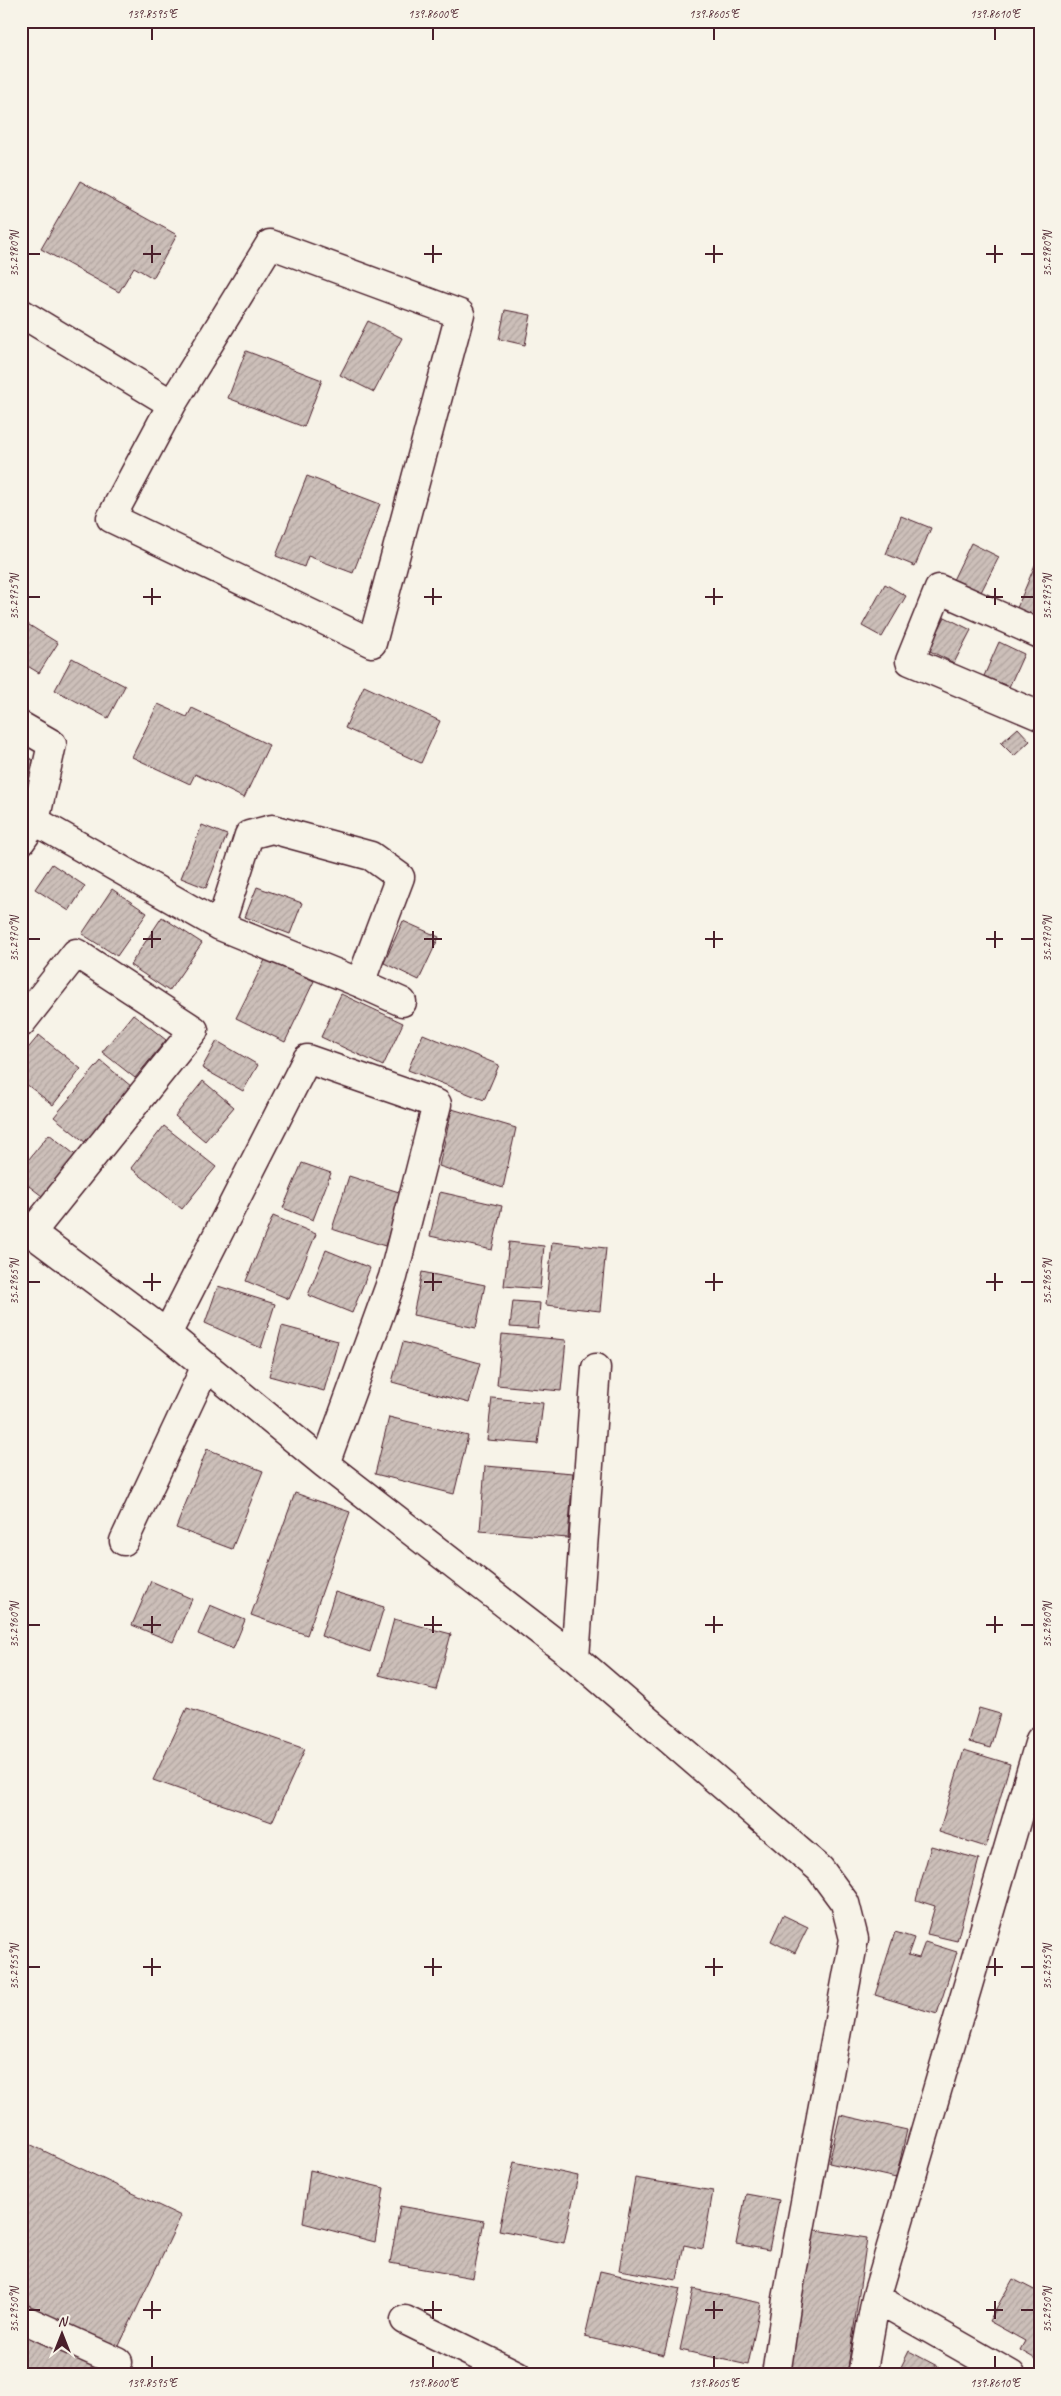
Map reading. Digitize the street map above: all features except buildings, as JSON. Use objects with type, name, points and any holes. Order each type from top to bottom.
[{"type":"street","points":[[270,244],[460,314],[372,643],[111,518],[172,404],[270,244]]},
{"type":"street","points":[[21,313],[172,404]]},
{"type":"street","points":[[1040,634],[939,588],[910,661],[1040,716]]},
{"type":"street","points":[[21,726],[52,744],[28,831],[220,926],[360,982],[402,1002]]},
{"type":"street","points":[[220,926],[249,835],[272,829],[371,856],[400,877],[360,982]]},
{"type":"street","points":[[21,1023],[76,953],[194,1030],[26,1229],[167,1334],[324,1464],[574,1658],[820,1868],[845,1904],[854,1939],[787,2299],[776,2375]]},
{"type":"street","points":[[167,1334],[307,1059],[437,1104],[392,1277],[324,1464]]},
{"type":"street","points":[[124,1541],[206,1368]]},
{"type":"street","points":[[574,1658],[596,1368]]},
{"type":"street","points":[[862,2375],[876,2298],[1040,1740]]},
{"type":"street","points":[[876,2298],[1010,2375]]},
{"type":"street","points":[[21,2318],[118,2362]]},
{"type":"street","points":[[405,2320],[517,2375]]}]
